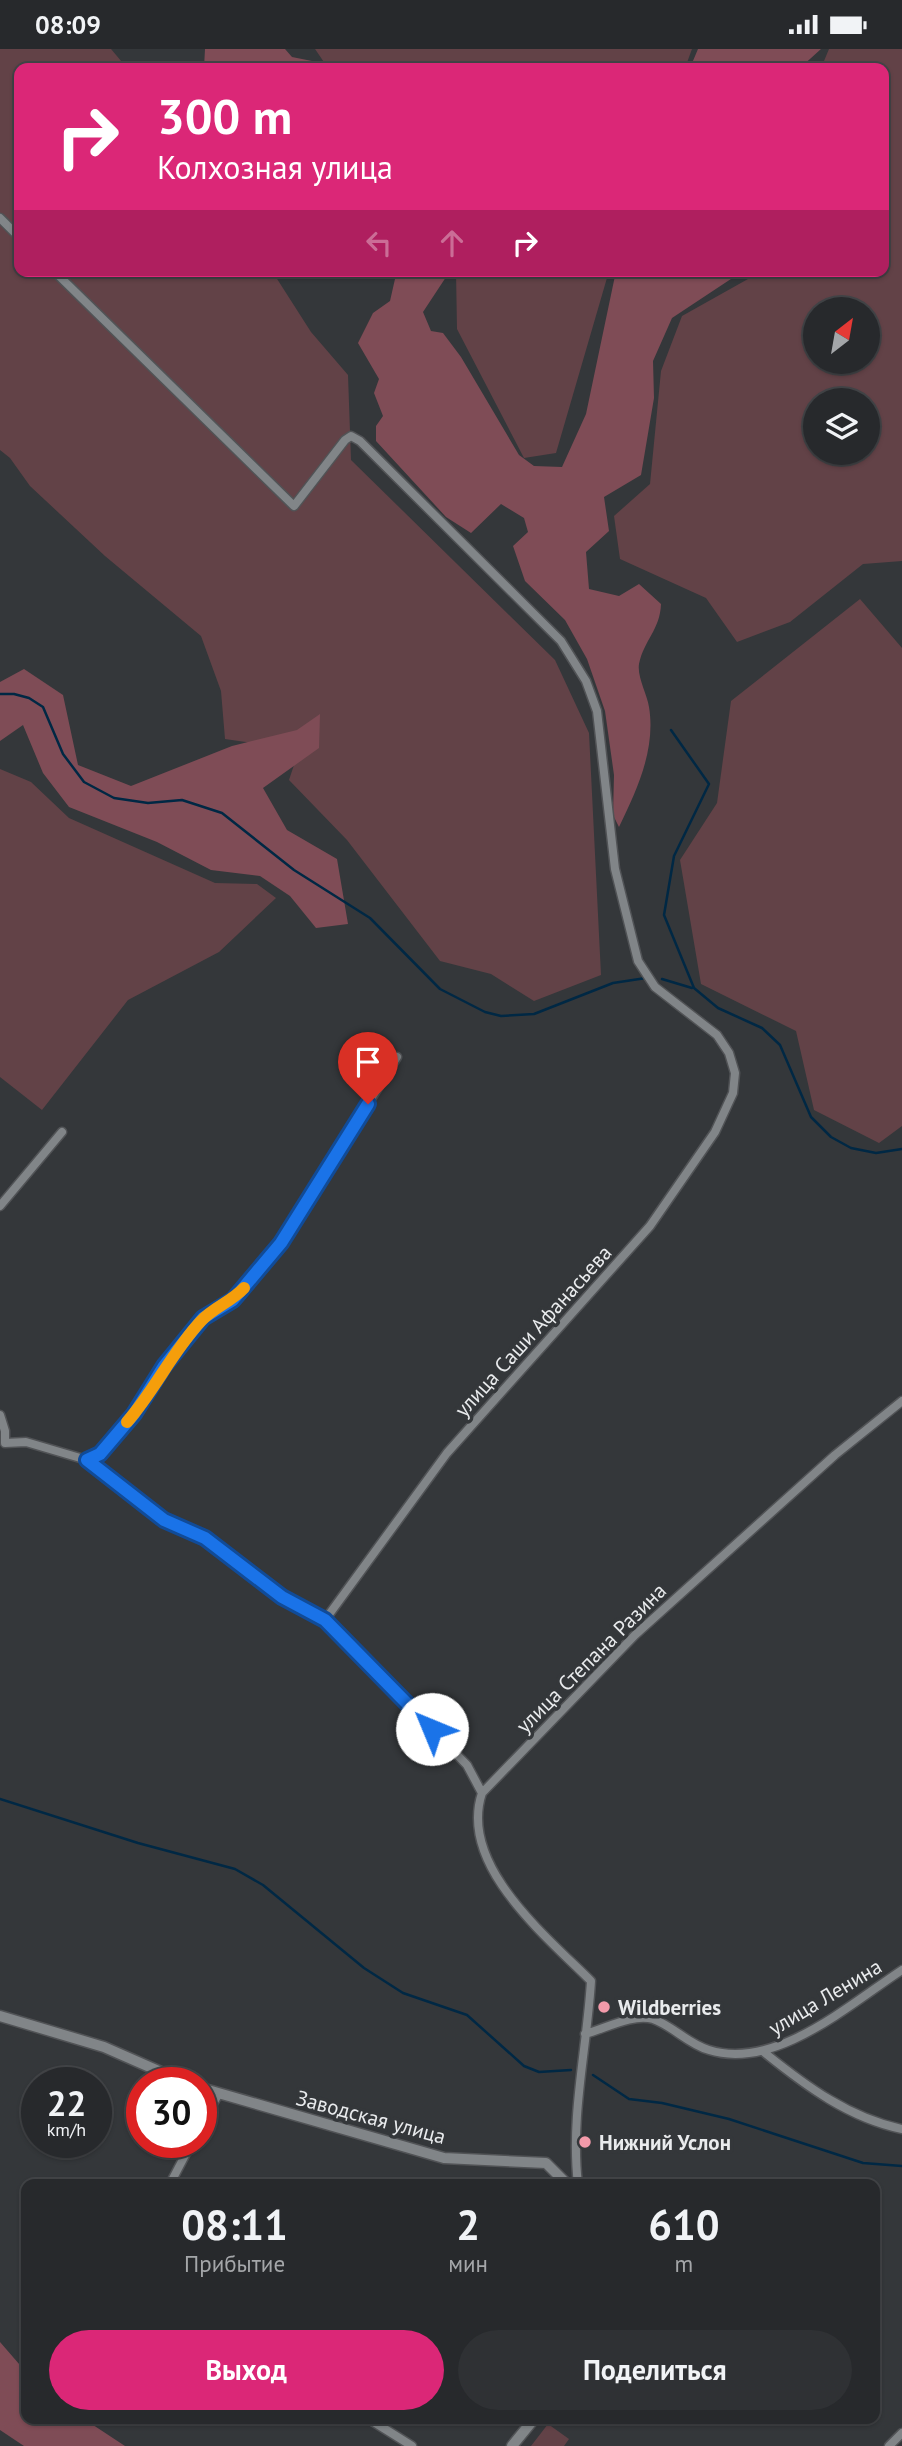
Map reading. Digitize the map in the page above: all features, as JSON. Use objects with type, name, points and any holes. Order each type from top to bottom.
[{"type":"street","points":[[0,218],[14,232]]},
{"type":"street","name":"улица Саши Афанасьева","points":[[60,277],[294,506],[345,440],[351,436],[360,440],[561,641],[586,681],[597,711],[615,869],[638,961],[655,987],[700,1020],[729,1052],[735,1073],[733,1093],[724,1114],[650,1226],[447,1453],[325,1620]]},
{"type":"street","points":[[87,1460],[100,1454],[134,1414],[164,1366],[203,1318],[233,1300],[281,1243],[397,1057]]},
{"type":"street","points":[[0,1206],[62,1132]]},
{"type":"street","name":"улица Степана Разина","points":[[482,1793],[635,1635],[835,1455],[901,1404]]},
{"type":"street","points":[[0,1415],[5,1431],[2,1447],[26,1441],[87,1460],[164,1520],[205,1538],[282,1597],[325,1620],[467,1765],[482,1793],[477,1822],[481,1849],[499,1883],[591,1981],[575,2163],[577,2179]]},
{"type":"street","name":"улица Ленина","points":[[765,2053],[814,2027],[902,1970]]},
{"type":"street","points":[[0,2016],[104,2047],[150,2067]]},
{"type":"street","points":[[585,2033],[622,2022],[652,2019],[686,2041],[712,2051],[765,2053],[812,2092],[882,2125],[902,2129]]},
{"type":"street","points":[[217,2097],[219,2093]]},
{"type":"street","name":"Заводская улица","points":[[219,2093],[444,2158],[546,2163],[562,2179]]},
{"type":"street","points":[[173,2179],[184,2158]]},
{"type":"street","points":[[377,2424],[412,2446]]},
{"type":"street","points":[[512,2446],[530,2424]]},
{"type":"street","points":[[890,2446],[902,2433]]},
{"type":"shaded area","points":[[0,49],[111,49],[123,63],[14,63],[14,277],[276,277],[311,332],[348,375],[351,460],[555,660],[589,733],[601,975],[534,1001],[491,974],[440,961],[347,840],[289,780],[299,750],[225,739],[221,691],[201,636],[105,556],[30,486],[10,458],[0,450]]},
{"type":"shaded area","points":[[205,49],[285,49],[292,57],[318,63],[204,63]]},
{"type":"shaded area","points":[[315,49],[692,49],[687,63],[325,63]]},
{"type":"shaded area","points":[[698,49],[821,49],[806,63],[692,63]]},
{"type":"shaded area","points":[[829,49],[902,49],[902,561],[863,564],[790,622],[737,642],[706,598],[620,559],[614,516],[650,484],[661,371],[682,316],[748,277],[889,277],[889,63],[822,63]]},
{"type":"shaded area","points":[[446,277],[423,312],[431,331],[443,333],[461,357],[519,455],[534,466],[562,467],[586,414],[615,277],[734,277],[672,318],[653,361],[654,398],[641,475],[604,497],[609,531],[586,552],[589,589],[619,596],[639,584],[661,604],[658,621],[639,664],[639,674],[649,707],[650,738],[647,754],[638,784],[619,827],[613,815],[614,775],[605,711],[587,659],[565,620],[525,581],[513,546],[528,532],[524,518],[501,504],[471,533],[446,517],[376,441],[376,426],[383,416],[374,393],[379,379],[358,343],[373,313],[390,301],[395,279]]},
{"type":"shaded area","points":[[456,277],[607,277],[556,453],[524,458],[457,329]]},
{"type":"shaded area","points":[[860,599],[902,648],[902,1126],[879,1143],[814,1110],[796,1031],[701,984],[680,860],[717,803],[731,701]]},
{"type":"shaded area","points":[[24,669],[63,695],[78,765],[131,786],[232,746],[297,730],[320,714],[319,748],[263,788],[287,830],[337,859],[348,924],[316,928],[290,896],[260,876],[211,870],[157,842],[69,807],[43,773],[23,725],[0,741],[0,682]]},
{"type":"shaded area","points":[[0,769],[31,782],[69,818],[215,883],[257,884],[276,898],[219,952],[128,1000],[42,1110],[0,1077]]},
{"type":"shaded area","points":[[0,2342],[21,2366],[21,2424],[92,2424],[125,2446],[24,2446],[0,2430]]},
{"type":"shaded area","points":[[548,2424],[569,2439],[564,2446],[531,2446]]},
{"type":"waterway","points":[[0,694],[29,698],[43,707],[63,754],[84,782],[114,798],[148,803],[182,800],[222,813],[294,870],[370,918],[440,989],[485,1012],[501,1016],[534,1014],[613,983],[646,978]]},
{"type":"waterway","points":[[671,730],[709,784],[674,856],[664,915],[694,988],[718,1008],[762,1028],[780,1045],[811,1117],[831,1137],[851,1148],[876,1153],[902,1149]]},
{"type":"waterway","points":[[662,979],[692,988]]},
{"type":"waterway","points":[[0,1799],[138,1843],[235,1869],[263,1885],[364,1968],[403,1993],[467,2015],[524,2066],[539,2072],[571,2070]]},
{"type":"waterway","points":[[593,2075],[629,2099],[662,2103],[729,2119],[863,2163],[902,2166]]},
{"type":"slow traffic","points":[[127,1422],[164,1366],[203,1318],[233,1300],[244,1288]]},
{"type":"place","name":"Wildberries","points":[[604,2007]]},
{"type":"place","name":"Нижний Услон","points":[[585,2142]]},
{"type":"route","points":[[368,1104],[281,1243],[233,1300],[203,1318],[164,1366],[134,1414],[100,1454],[87,1460],[164,1520],[205,1538],[232,1556],[282,1597],[325,1620],[432,1729]]}]
